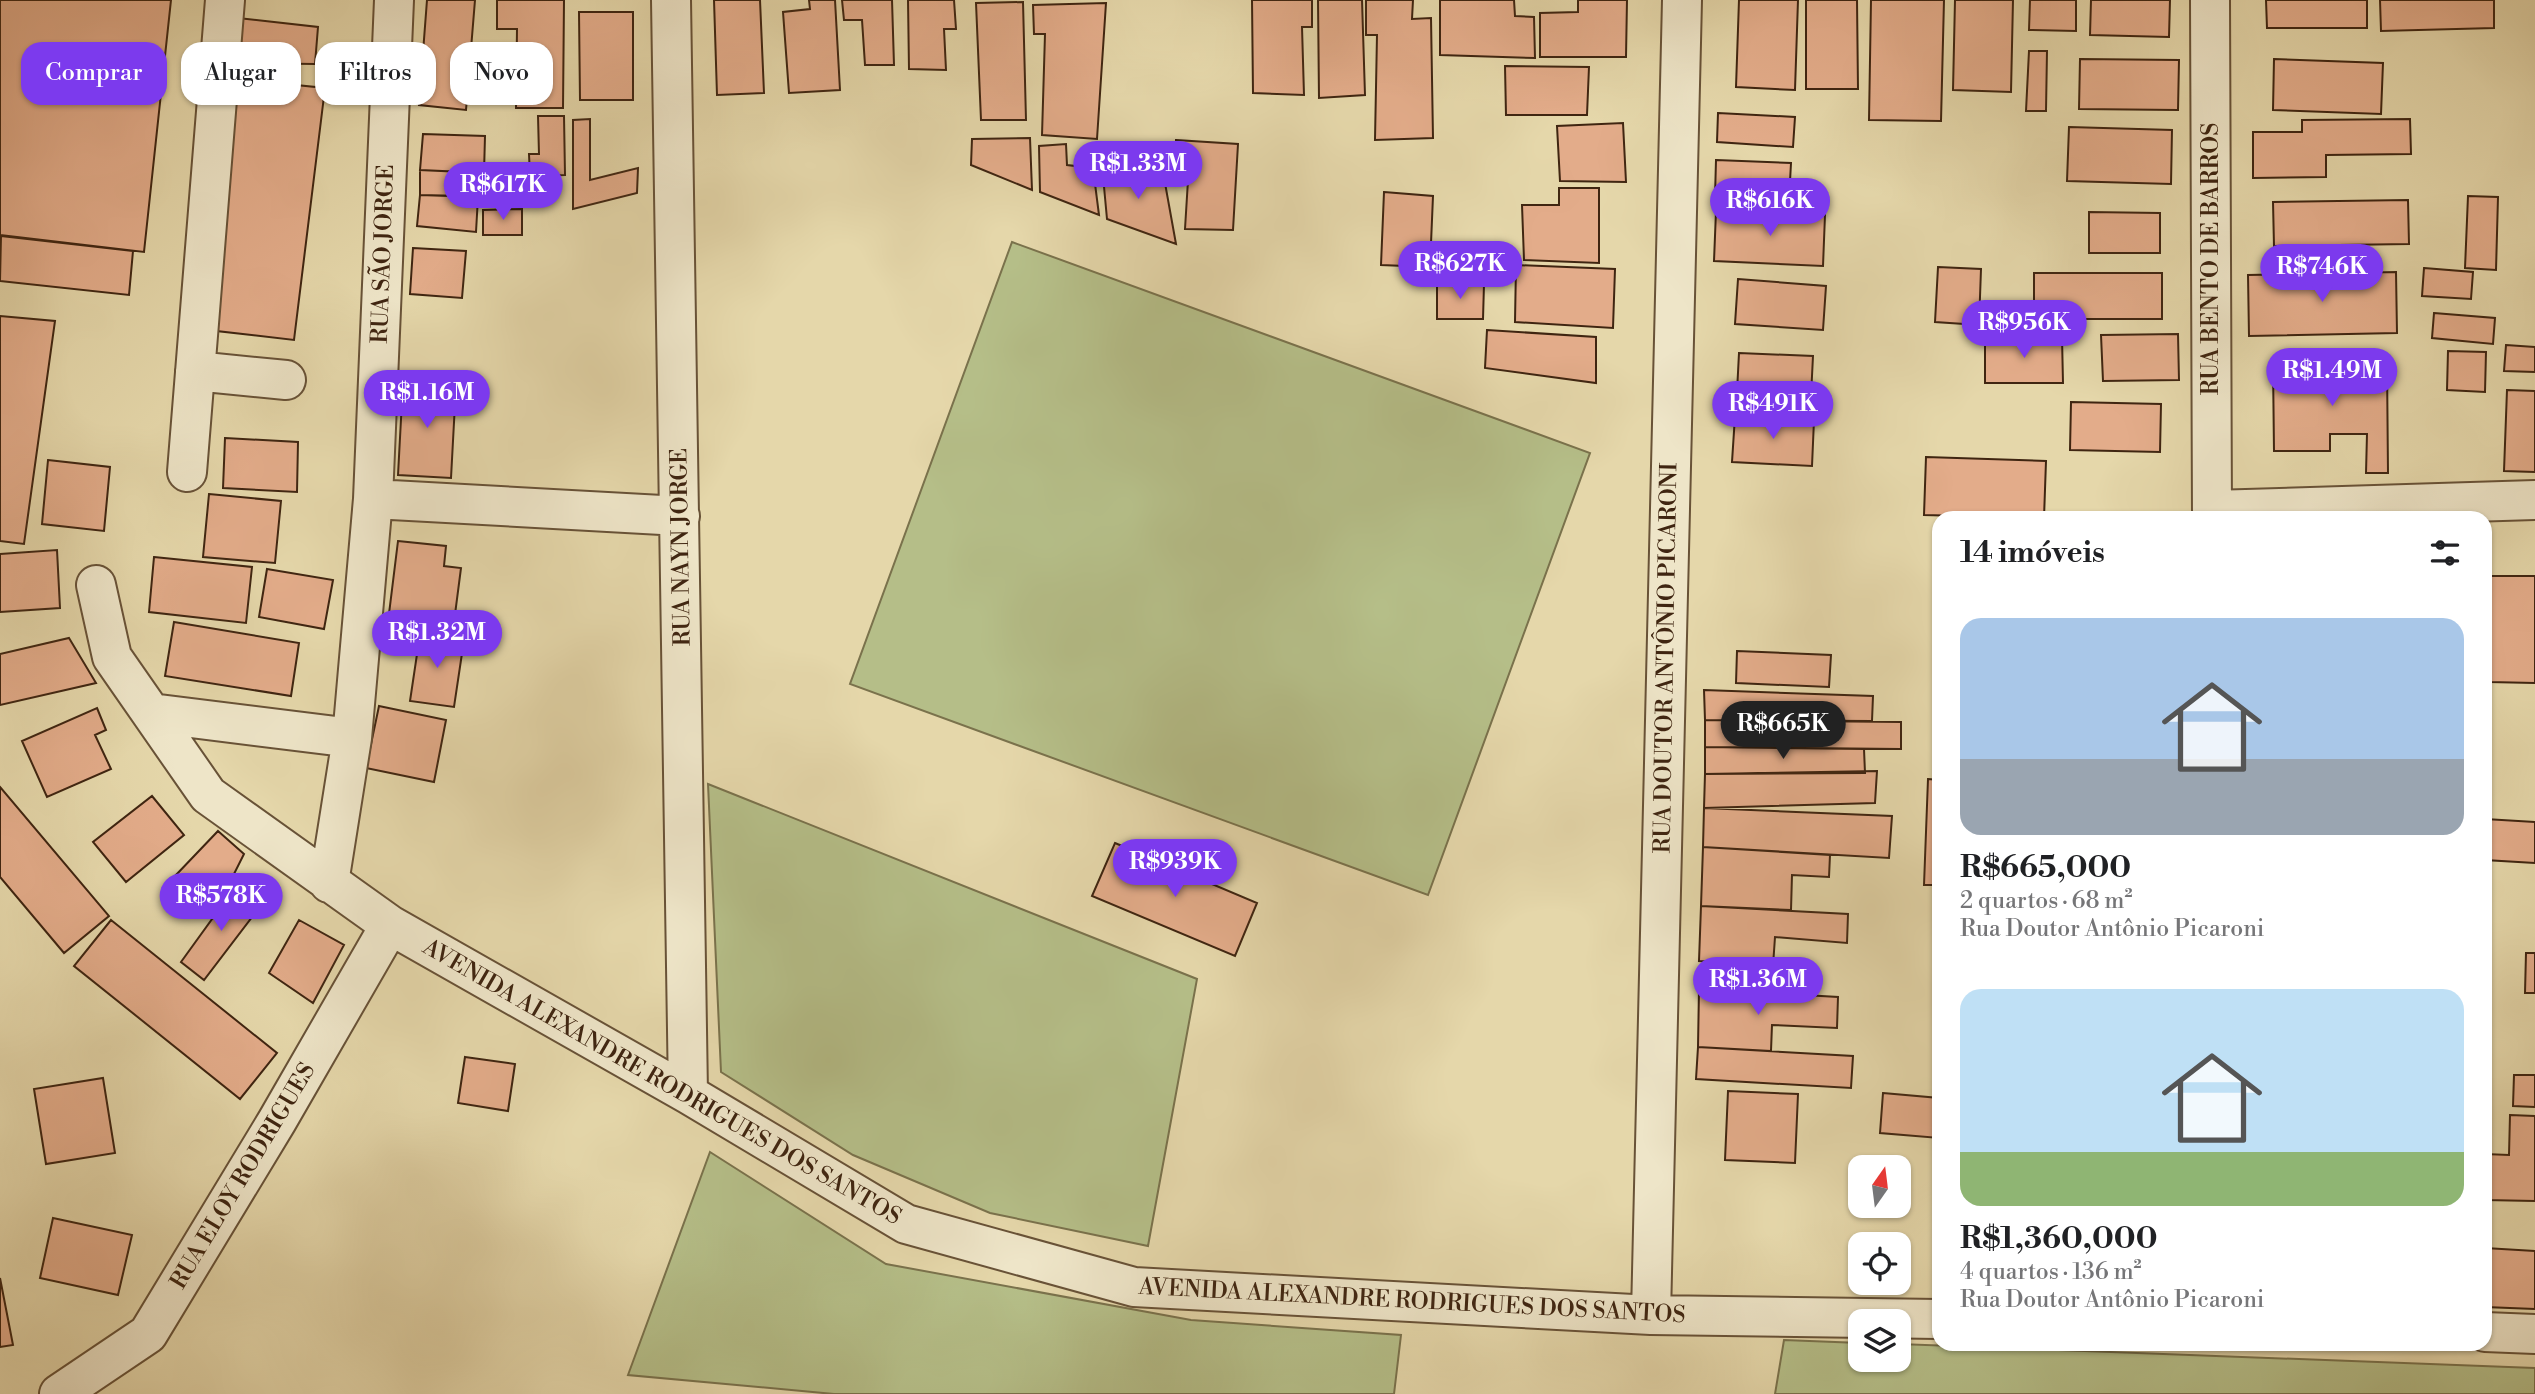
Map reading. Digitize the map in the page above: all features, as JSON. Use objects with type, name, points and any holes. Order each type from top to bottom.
[{"type":"street","points":[[187,472],[225,0]]},
{"type":"street","name":"RUA SÃO JORGE","points":[[329,883],[352,738],[373,499],[394,0]]},
{"type":"street","name":"RUA NAYN JORGE","points":[[671,0],[688,1094]]},
{"type":"street","name":"RUA DOUTOR ANTÔNIO PICARONI","points":[[1651,1315],[1682,0]]},
{"type":"street","name":"RUA BENTO DE BARROS","points":[[2210,0],[2212,511]]},
{"type":"street","points":[[195,372],[286,380]]},
{"type":"street","points":[[373,499],[680,516]]},
{"type":"street","points":[[2281,511],[2535,500]]},
{"type":"street","name":"AVENIDA ALEXANDRE RODRIGUES DOS SANTOS","points":[[96,585],[112,657],[208,795],[390,925],[688,1094],[906,1224],[1134,1287],[1651,1315],[1932,1319]]},
{"type":"street","points":[[151,713],[352,738]]},
{"type":"street","name":"RUA ELOY RODRIGUES","points":[[59,1394],[148,1334],[277,1121],[390,925]]},
{"type":"street","points":[[2492,1332],[2535,1334]]},
{"type":"green space","points":[[1012,242],[1590,453],[1428,895],[850,684]]},
{"type":"green space","points":[[708,784],[1197,979],[1148,1246],[990,1213],[853,1155],[721,1072]]},
{"type":"green space","points":[[710,1152],[886,1264],[1191,1320],[1401,1335],[1394,1394],[834,1394],[628,1375]]},
{"type":"green space","points":[[1784,1340],[1848,1343],[1848,1372],[1911,1372],[1911,1344],[1932,1345],[1932,1351],[2084,1351],[2535,1368],[2535,1394],[1775,1394]]},
{"type":"building","points":[[0,0],[171,0],[166,42],[21,42],[21,105],[160,105],[144,252],[0,235]]},
{"type":"building","points":[[427,0],[475,0],[472,42],[450,42],[450,105],[466,105],[466,110],[419,105],[436,105],[436,42],[424,42]]},
{"type":"building","points":[[497,0],[564,0],[563,108],[516,108],[516,105],[553,105],[553,42],[517,42],[517,29],[497,29]]},
{"type":"building","points":[[714,0],[760,0],[764,93],[717,95]]},
{"type":"building","points":[[809,0],[835,0],[840,90],[789,93],[783,12],[810,9]]},
{"type":"building","points":[[842,0],[892,0],[894,65],[865,65],[862,20],[844,20]]},
{"type":"building","points":[[908,0],[954,0],[956,29],[944,29],[946,70],[909,69]]},
{"type":"building","points":[[1252,0],[1312,0],[1312,27],[1302,27],[1304,95],[1253,93]]},
{"type":"building","points":[[1318,0],[1362,0],[1365,95],[1319,98]]},
{"type":"building","points":[[1366,0],[1413,0],[1412,19],[1431,18],[1433,138],[1375,140],[1377,35],[1366,35]]},
{"type":"building","points":[[1440,0],[1514,0],[1515,16],[1534,17],[1535,58],[1440,55]]},
{"type":"building","points":[[1578,0],[1627,0],[1626,57],[1540,57],[1540,13],[1578,12]]},
{"type":"building","points":[[1739,0],[1798,0],[1795,90],[1736,87]]},
{"type":"building","points":[[1806,0],[1857,0],[1858,89],[1806,89]]},
{"type":"building","points":[[1871,0],[1944,0],[1941,121],[1869,120]]},
{"type":"building","points":[[1955,0],[2013,0],[2011,92],[1953,90]]},
{"type":"building","points":[[2030,0],[2076,0],[2076,31],[2029,30]]},
{"type":"building","points":[[2091,0],[2170,0],[2169,37],[2090,35]]},
{"type":"building","points":[[2266,0],[2367,0],[2367,28],[2267,28]]},
{"type":"building","points":[[2380,0],[2494,0],[2494,28],[2381,31]]},
{"type":"building","points":[[1023,2],[1026,120],[981,120],[976,3]]},
{"type":"building","points":[[1106,3],[1097,139],[1042,135],[1045,34],[1034,34],[1033,5]]},
{"type":"building","points":[[579,12],[633,12],[633,100],[580,100]]},
{"type":"building","points":[[238,18],[318,27],[315,64],[301,64],[301,42],[237,42]]},
{"type":"building","points":[[2029,51],[2047,51],[2046,111],[2026,111]]},
{"type":"building","points":[[2080,59],[2179,60],[2178,110],[2079,109]]},
{"type":"building","points":[[2274,59],[2383,63],[2381,114],[2273,110]]},
{"type":"building","points":[[1505,66],[1589,67],[1587,115],[1506,115]]},
{"type":"building","points":[[301,86],[315,87],[315,105],[323,105],[294,340],[208,330],[234,105],[301,105]]},
{"type":"building","points":[[1718,113],[1795,117],[1793,147],[1717,142]]},
{"type":"building","points":[[538,116],[564,116],[565,175],[530,176],[529,154],[539,154]]},
{"type":"building","points":[[590,119],[590,180],[638,168],[637,193],[573,209],[573,120]]},
{"type":"building","points":[[2410,119],[2411,154],[2326,155],[2326,177],[2253,178],[2253,132],[2302,132],[2302,120]]},
{"type":"building","points":[[1623,123],[1626,182],[1560,181],[1557,126]]},
{"type":"building","points":[[2069,127],[2172,130],[2171,184],[2067,181]]},
{"type":"building","points":[[423,134],[485,136],[484,173],[420,170]]},
{"type":"building","points":[[1030,138],[1032,190],[971,165],[972,139]]},
{"type":"building","points":[[1176,140],[1238,144],[1233,230],[1185,229],[1188,180],[1174,176]]},
{"type":"building","points":[[1066,144],[1067,165],[1093,168],[1099,215],[1040,192],[1039,146]]},
{"type":"building","points":[[1716,160],[1791,163],[1789,200],[1715,197]]},
{"type":"building","points":[[1102,165],[1163,172],[1176,244],[1107,219]]},
{"type":"building","points":[[420,170],[512,174],[512,197],[420,195]]},
{"type":"building","points":[[1559,188],[1599,188],[1599,263],[1524,260],[1522,205],[1559,205]]},
{"type":"building","points":[[1384,192],[1433,196],[1430,267],[1381,265]]},
{"type":"building","points":[[420,195],[478,197],[476,232],[417,226]]},
{"type":"building","points":[[2468,196],[2498,197],[2496,270],[2465,268]]},
{"type":"building","points":[[2408,200],[2409,244],[2274,246],[2273,202]]},
{"type":"building","points":[[522,209],[522,235],[483,235],[483,210]]},
{"type":"building","points":[[1716,211],[1825,215],[1823,266],[1714,261]]},
{"type":"building","points":[[2089,212],[2160,213],[2160,253],[2089,253]]},
{"type":"building","points":[[1,236],[133,251],[129,295],[0,281]]},
{"type":"building","points":[[413,248],[466,251],[462,298],[410,294]]},
{"type":"building","points":[[1516,265],[1615,269],[1613,328],[1515,322]]},
{"type":"building","points":[[1938,267],[1981,269],[1979,325],[1935,322]]},
{"type":"building","points":[[2424,268],[2473,272],[2471,299],[2422,296]]},
{"type":"building","points":[[2396,272],[2397,333],[2249,336],[2248,275]]},
{"type":"building","points":[[2034,273],[2162,273],[2162,319],[2034,319]]},
{"type":"building","points":[[1738,279],[1826,286],[1823,330],[1735,324]]},
{"type":"building","points":[[1437,282],[1484,284],[1483,319],[1437,319]]},
{"type":"building","points":[[2434,313],[2495,318],[2493,344],[2432,338]]},
{"type":"building","points":[[0,316],[55,321],[24,544],[0,541]]},
{"type":"building","points":[[1487,330],[1596,337],[1596,383],[1485,368]]},
{"type":"building","points":[[2178,334],[2179,380],[2103,381],[2101,335]]},
{"type":"building","points":[[2062,337],[2063,383],[1985,383],[1985,338]]},
{"type":"building","points":[[2506,345],[2535,347],[2535,372],[2504,371]]},
{"type":"building","points":[[2448,351],[2486,352],[2485,392],[2447,390]]},
{"type":"building","points":[[1739,353],[1813,356],[1811,396],[1737,392]]},
{"type":"building","points":[[2273,365],[2387,365],[2388,473],[2366,473],[2367,434],[2330,434],[2330,451],[2274,451]]},
{"type":"building","points":[[403,382],[456,385],[451,478],[398,475]]},
{"type":"building","points":[[2507,390],[2535,391],[2535,472],[2504,471]]},
{"type":"building","points":[[2071,402],[2161,404],[2160,452],[2070,450]]},
{"type":"building","points":[[1735,416],[1814,420],[1812,466],[1732,462]]},
{"type":"building","points":[[225,438],[298,442],[297,492],[223,488]]},
{"type":"building","points":[[1926,457],[2046,461],[2044,511],[1932,511],[1932,515],[1924,515]]},
{"type":"building","points":[[48,460],[110,467],[104,531],[42,524]]},
{"type":"building","points":[[209,494],[281,501],[275,563],[203,557]]},
{"type":"building","points":[[398,541],[446,546],[444,566],[461,568],[453,630],[388,622]]},
{"type":"building","points":[[57,550],[60,608],[0,612],[0,554]]},
{"type":"building","points":[[154,557],[252,567],[246,623],[149,612]]},
{"type":"building","points":[[267,569],[333,580],[324,629],[259,617]]},
{"type":"building","points":[[2492,576],[2535,576],[2535,683],[2492,682]]},
{"type":"building","points":[[174,622],[299,643],[291,696],[165,676]]},
{"type":"building","points":[[420,634],[464,640],[454,707],[410,701]]},
{"type":"building","points":[[69,638],[96,683],[0,705],[0,654]]},
{"type":"building","points":[[1737,651],[1831,655],[1829,687],[1736,683]]},
{"type":"building","points":[[1704,690],[1873,696],[1872,721],[1705,720]]},
{"type":"building","points":[[379,706],[446,720],[434,782],[366,768]]},
{"type":"building","points":[[97,708],[106,730],[95,735],[111,769],[47,797],[22,741]]},
{"type":"building","points":[[1705,720],[1901,722],[1901,749],[1705,747]]},
{"type":"building","points":[[1705,747],[1864,749],[1865,773],[1705,774]]},
{"type":"building","points":[[1877,771],[1875,803],[1704,808],[1705,774]]},
{"type":"building","points":[[1928,779],[1932,779],[1932,885],[1924,885]]},
{"type":"building","points":[[0,787],[109,916],[64,953],[0,877]]},
{"type":"building","points":[[152,796],[184,835],[126,882],[93,842]]},
{"type":"building","points":[[1704,808],[1892,816],[1889,858],[1703,847]]},
{"type":"building","points":[[2492,819],[2535,822],[2535,863],[2492,860]]},
{"type":"building","points":[[218,831],[244,854],[215,912],[175,876]]},
{"type":"building","points":[[1115,843],[1257,903],[1235,956],[1092,896]]},
{"type":"building","points":[[1703,847],[1830,855],[1829,877],[1792,875],[1791,910],[1701,906]]},
{"type":"building","points":[[236,886],[262,904],[204,980],[181,962]]},
{"type":"building","points":[[1701,906],[1848,914],[1847,943],[1775,937],[1773,966],[1699,961]]},
{"type":"building","points":[[111,920],[277,1053],[240,1099],[74,966]]},
{"type":"building","points":[[299,920],[344,945],[313,1003],[269,973]]},
{"type":"building","points":[[2526,953],[2535,953],[2535,993],[2525,993]]},
{"type":"building","points":[[1699,989],[1838,997],[1837,1028],[1772,1025],[1771,1051],[1698,1047]]},
{"type":"building","points":[[1698,1047],[1853,1056],[1851,1088],[1696,1079]]},
{"type":"building","points":[[465,1057],[515,1064],[508,1111],[458,1103]]},
{"type":"building","points":[[2514,1075],[2535,1075],[2535,1107],[2513,1106]]},
{"type":"building","points":[[103,1078],[115,1153],[46,1164],[34,1089]]},
{"type":"building","points":[[1728,1091],[1798,1094],[1795,1163],[1725,1160]]},
{"type":"building","points":[[1883,1093],[1932,1097],[1932,1137],[1880,1133]]},
{"type":"building","points":[[2510,1115],[2535,1116],[2535,1201],[2492,1200],[2492,1154],[2509,1155]]},
{"type":"building","points":[[53,1218],[132,1235],[118,1295],[40,1278]]},
{"type":"building","points":[[2492,1248],[2535,1251],[2535,1309],[2492,1307]]},
{"type":"building","points":[[0,1278],[13,1345],[0,1347]]}]
